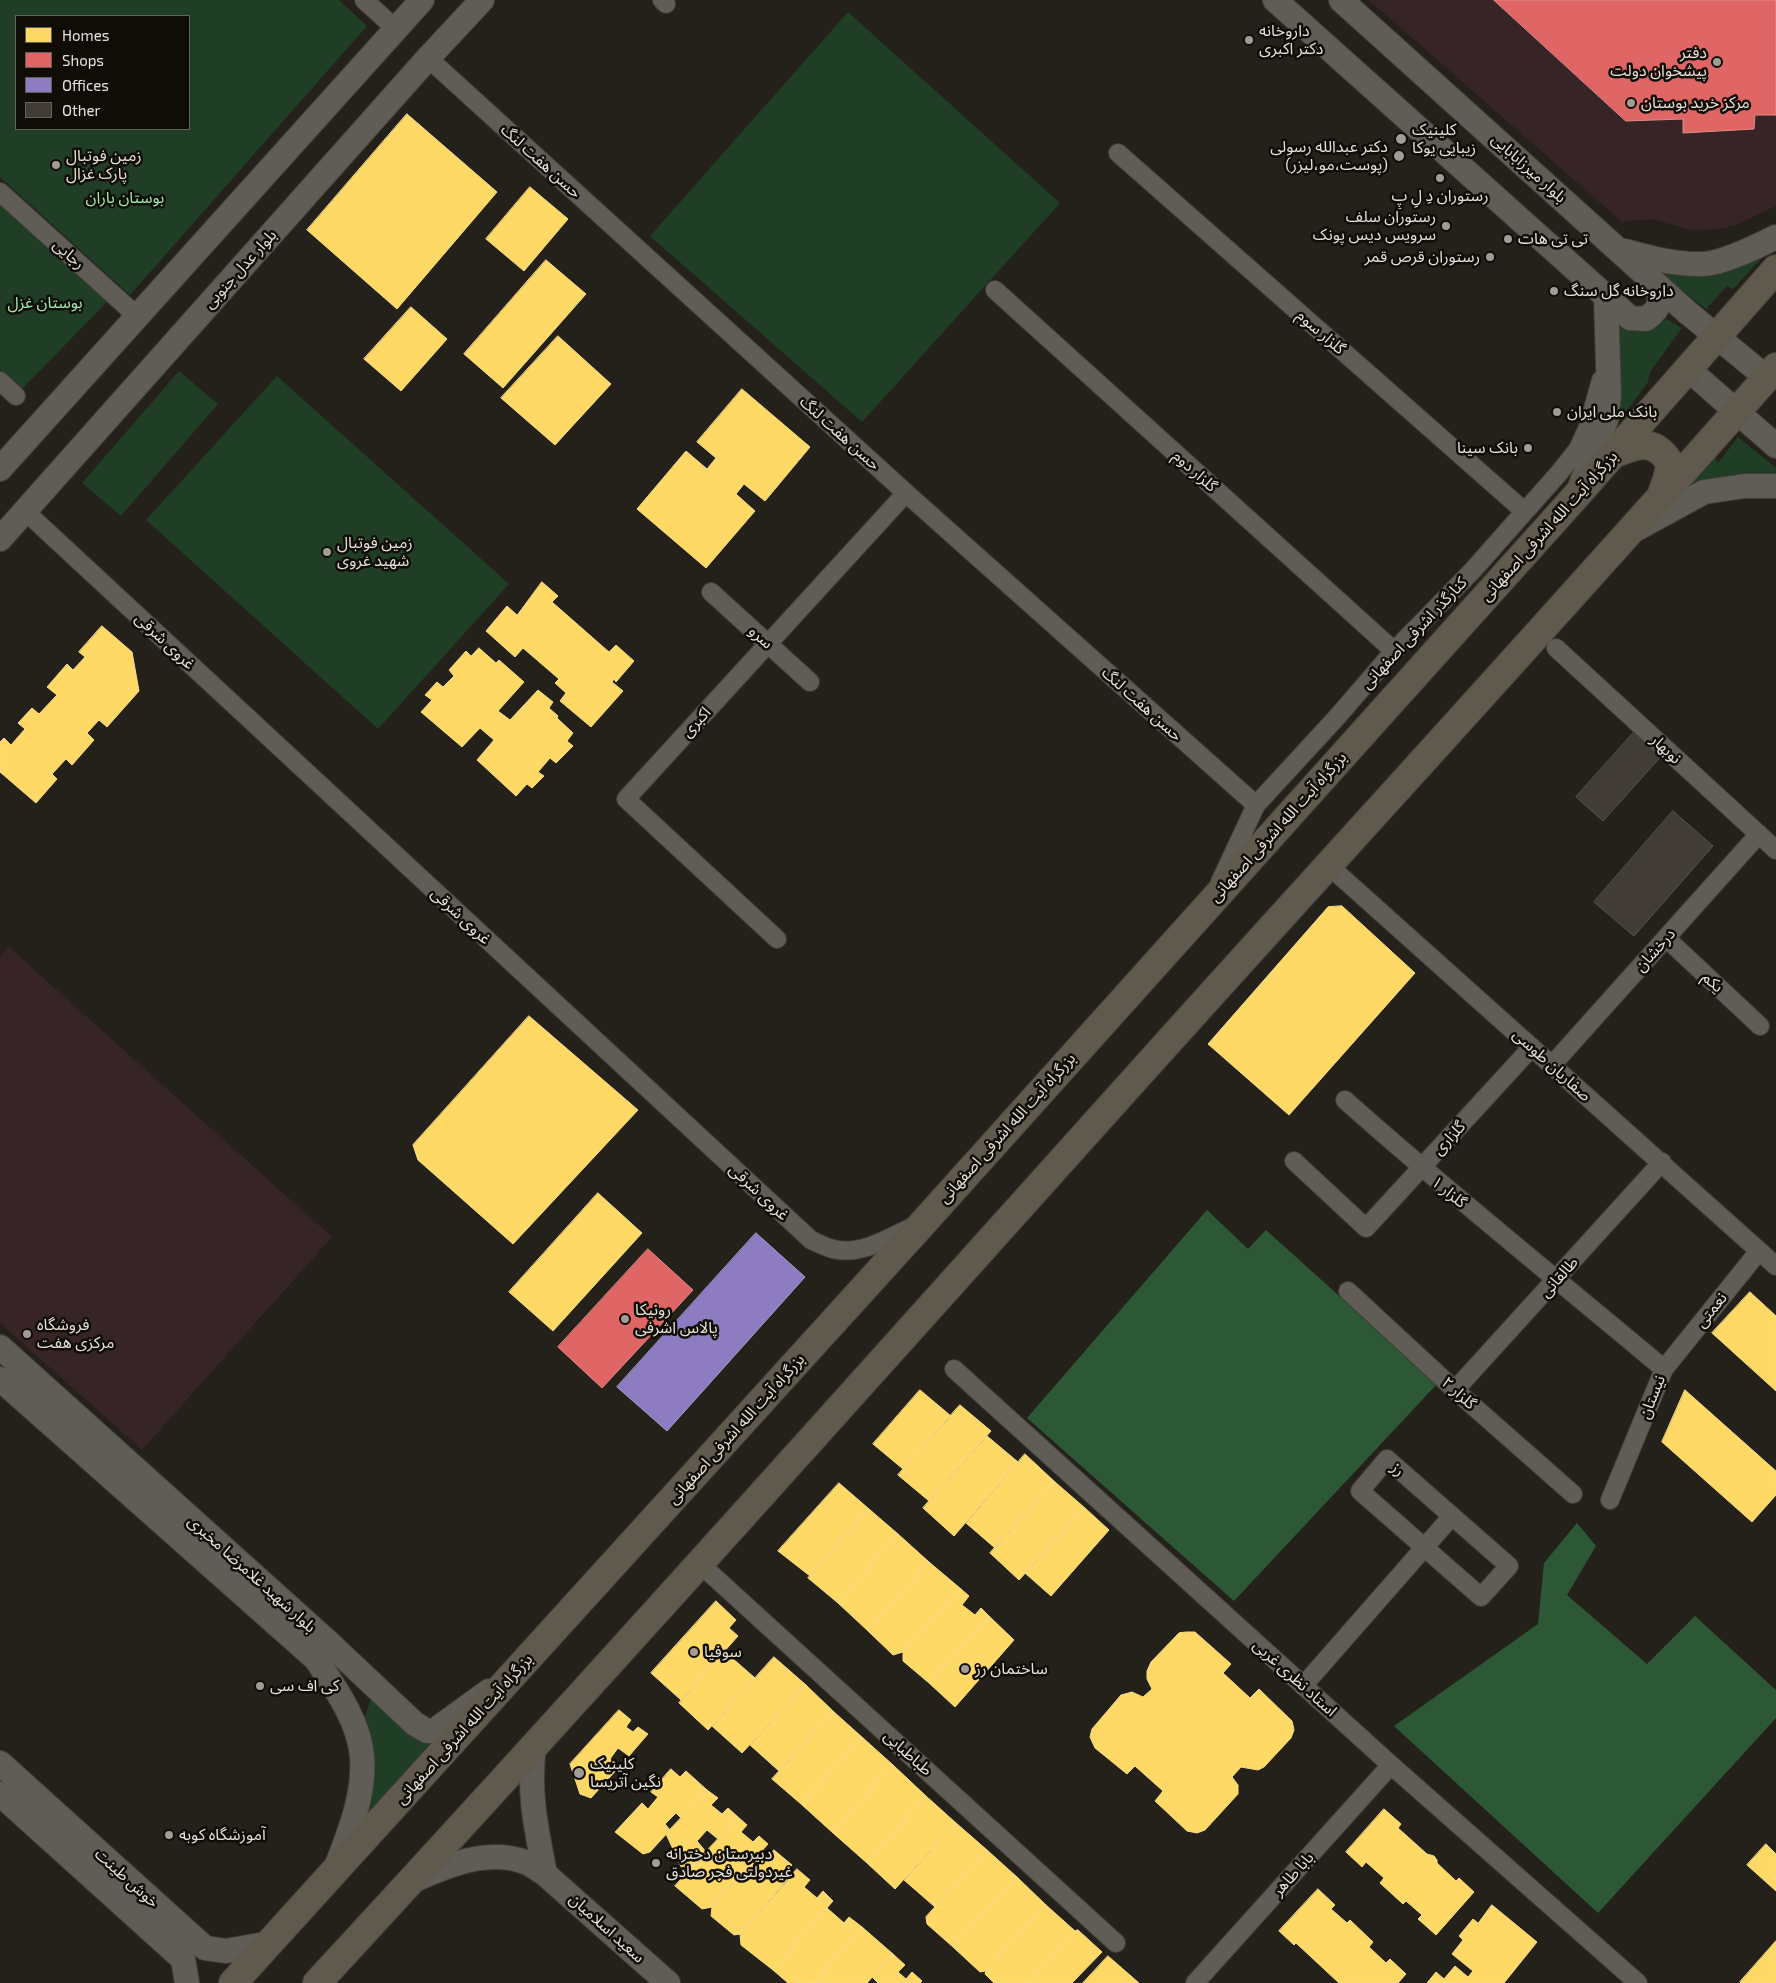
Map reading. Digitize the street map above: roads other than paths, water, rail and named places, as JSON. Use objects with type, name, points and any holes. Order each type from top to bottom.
[{"type":"highway","name":"بزرگراه آیت الله اشرفی اصفهانی","points":[[233,1983],[271,1944],[923,1222],[1613,454],[1776,269]]},
{"type":"highway","points":[[317,1983],[699,1563],[1628,534],[1771,373]]},
{"type":"highway","points":[[1613,454],[1635,446],[1647,445],[1658,449],[1666,456],[1669,464],[1668,476],[1660,497]]},
{"type":"main road","points":[[0,469],[422,0]]},
{"type":"main road","name":"بلوار عدل جنوبی","points":[[0,539],[428,58],[482,0]]},
{"type":"main road","points":[[1275,0],[1630,318],[1646,319],[1657,310],[1660,298],[1654,282]]},
{"type":"main road","name":"بلوار میرزابابایی","points":[[1342,0],[1716,336],[1771,373]]},
{"type":"main road","points":[[1622,250],[1660,261],[1706,264],[1746,251],[1776,237]]},
{"type":"main road","points":[[1577,494],[1606,420],[1609,396],[1609,364],[1606,297]]},
{"type":"main road","points":[[1688,369],[1776,446]]},
{"type":"main road","points":[[1628,534],[1704,492],[1745,486],[1776,486]]},
{"type":"main road","name":"بلوار شهید غلامرضا مخبری","points":[[0,1347],[286,1619],[336,1689],[356,1728],[362,1755],[361,1786],[356,1811],[335,1872]]},
{"type":"main road","points":[[8,1387],[32,1376]]},
{"type":"main road","name":"بلوار شهید غلامرضا مخبری","points":[[8,1387],[286,1619],[415,1724],[427,1731],[439,1728],[513,1675]]},
{"type":"main road","points":[[534,1745],[532,1810],[546,1874]]},
{"type":"main road","name":"خوش طینت","points":[[0,1763],[192,1951]]},
{"type":"main road","name":"خوش طینت","points":[[0,1794],[192,1951],[226,1951],[271,1944]]},
{"type":"main road","name":"سعید اسلامیان","points":[[410,1882],[451,1865],[480,1858],[505,1858],[525,1862],[546,1874],[668,1983]]},
{"type":"main road","points":[[187,1983],[192,1951]]},
{"type":"street","points":[[364,0],[396,29]]},
{"type":"street","name":"حسن هفت لنگ","points":[[428,58],[906,493],[1256,805]]},
{"type":"street","name":"گلزار سوم","points":[[1118,153],[1524,511]]},
{"type":"street","name":"رجایی","points":[[0,192],[137,316]]},
{"type":"street","name":"گلزار دوم","points":[[995,290],[1394,651]]},
{"type":"street","name":"کنارگذر اشرفی اصفهانی","points":[[1212,900],[1256,805],[1338,716],[1394,651],[1473,570],[1578,449],[1588,428],[1600,384],[1609,364]]},
{"type":"street","points":[[0,381],[16,396]]},
{"type":"street","name":"اکبری","points":[[777,939],[626,799],[906,493]]},
{"type":"street","name":"غروی شرقی","points":[[25,511],[811,1240],[835,1250],[854,1250],[880,1242],[923,1222]]},
{"type":"street","name":"سرو","points":[[712,592],[810,682]]},
{"type":"street","name":"نوبهار","points":[[1556,648],[1776,850]]},
{"type":"street","name":"درخشان","points":[[1552,1065],[1759,834]]},
{"type":"street","name":"صفاریان طوسی","points":[[1328,865],[1776,1266]]},
{"type":"street","name":"یکم","points":[[1666,938],[1760,1026]]},
{"type":"street","name":"گلزاری","points":[[1294,1161],[1366,1228],[1532,1047]]},
{"type":"street","name":"گلزار ۱","points":[[1345,1100],[1421,1168],[1557,1279]]},
{"type":"street","name":"طالقانی","points":[[1455,1390],[1662,1162]]},
{"type":"street","name":"نعمتی","points":[[1664,1369],[1759,1251]]},
{"type":"street","name":"نیستان","points":[[1557,1279],[1664,1369],[1610,1500]]},
{"type":"street","name":"گلزار ۲","points":[[1348,1291],[1455,1390],[1573,1494]]},
{"type":"street","name":"استاد نظری غربی","points":[[954,1369],[1391,1765],[1638,1983]]},
{"type":"street","name":"رز","points":[[1387,1459],[1508,1566],[1481,1597],[1425,1548],[1360,1491],[1387,1459]]},
{"type":"street","points":[[1304,1686],[1452,1516]]},
{"type":"street","name":"طباطبایی","points":[[699,1563],[1116,1943]]},
{"type":"street","name":"بابا طاهر","points":[[1195,1983],[1391,1765]]},
{"type":"place","name":"داروخانه دکتر اکبری","points":[[1249,40]]},
{"type":"place","name":"دفتر پیشخوان دولت","points":[[1717,62]]},
{"type":"place","name":"مرکز خرید بوستان","points":[[1631,103]]},
{"type":"place","name":"کلینیک زیبایی یوکا","points":[[1401,139]]},
{"type":"place","name":"دکتر عبدالله رسولی (پوست،مو،لیزر)","points":[[1399,156]]},
{"type":"place","name":"زمین فوتبال پارک غزال","points":[[56,165]]},
{"type":"place","name":"رستوران دِ لِ پِ","points":[[1440,178]]},
{"type":"place","name":"رستوران سلف سرویس دیس پونک","points":[[1446,226]]},
{"type":"place","name":"تی تی هات","points":[[1508,239]]},
{"type":"place","name":"رستوران قرص قمر","points":[[1490,257]]},
{"type":"place","name":"داروخانه گل سنگ","points":[[1554,291]]},
{"type":"place","name":"بانک ملی ایران","points":[[1557,412]]},
{"type":"place","name":"بانک سینا","points":[[1528,448]]},
{"type":"place","name":"زمین فوتبال شهید غروی","points":[[327,552]]},
{"type":"place","name":"رونیکا پالاس اشرفی","points":[[625,1319]]},
{"type":"place","name":"فروشگاه مرکزی هفت","points":[[27,1334]]},
{"type":"place","name":"سوفیا","points":[[694,1652]]},
{"type":"place","name":"ساختمان رز","points":[[965,1669]]},
{"type":"place","name":"کی اف سی","points":[[260,1686]]},
{"type":"place","name":"کلینیک نگین آتریسا","points":[[579,1773]]},
{"type":"place","name":"آموزشگاه کوبه","points":[[169,1835]]},
{"type":"place","name":"دبیرستان دخترانه غیردولتی فجر صادق","points":[[656,1863]]},
{"type":"park label","name":"بوستان باران","points":[[125,198]]},
{"type":"park label","name":"بوستان غزل","points":[[45,303]]}]
